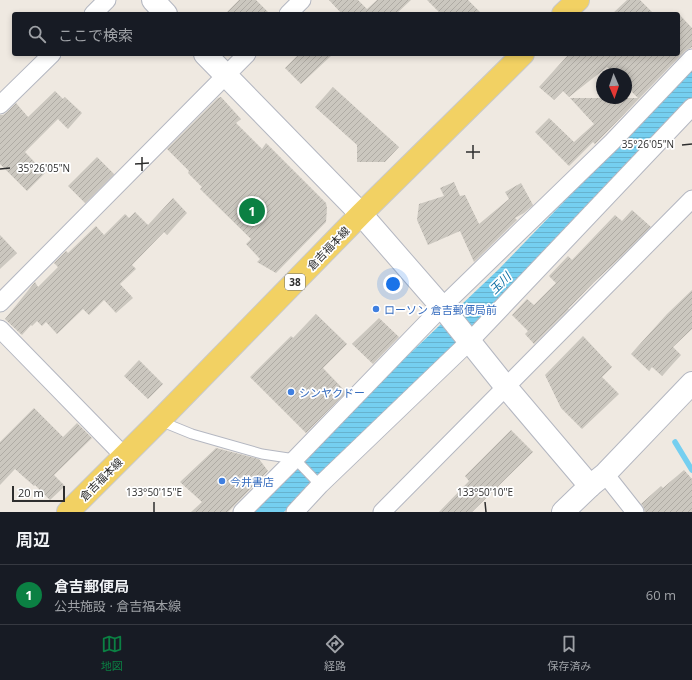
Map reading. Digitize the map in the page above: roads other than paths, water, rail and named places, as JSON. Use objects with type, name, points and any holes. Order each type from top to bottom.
[{"type":"main road","points":[[566,12],[578,0]]},
{"type":"main road","name":"倉吉福本線","points":[[68,512],[361,214],[521,56]]},
{"type":"street","points":[[95,12],[107,0]]},
{"type":"street","points":[[153,0],[164,12]]},
{"type":"street","points":[[290,12],[302,0]]},
{"type":"street","points":[[0,105],[50,56]]},
{"type":"street","points":[[208,56],[361,214],[442,307],[506,387],[597,480],[635,512]]},
{"type":"street","points":[[0,303],[245,56]]},
{"type":"street","points":[[242,512],[442,307],[612,142],[692,58]]},
{"type":"street","points":[[294,512],[320,484],[470,341],[692,107]]},
{"type":"street","points":[[382,512],[692,199]]},
{"type":"street","points":[[0,330],[124,456]]},
{"type":"street","points":[[563,512],[597,480],[692,383]]},
{"type":"lane","points":[[159,421],[192,434],[262,454],[295,459],[320,484]]},
{"type":"water","name":"玉川","points":[[692,69],[692,99],[508,291],[284,512],[251,512],[381,381],[499,269]]},
{"type":"waterway","points":[[675,442],[692,470]]},
{"type":"place","name":"倉吉郵便局","points":[[252,211]]},
{"type":"place","name":"ローソン 倉吉郵便局前","points":[[376,309]]},
{"type":"place","name":"シンヤクドー","points":[[291,392]]},
{"type":"place","name":"今井書店","points":[[222,481]]}]
